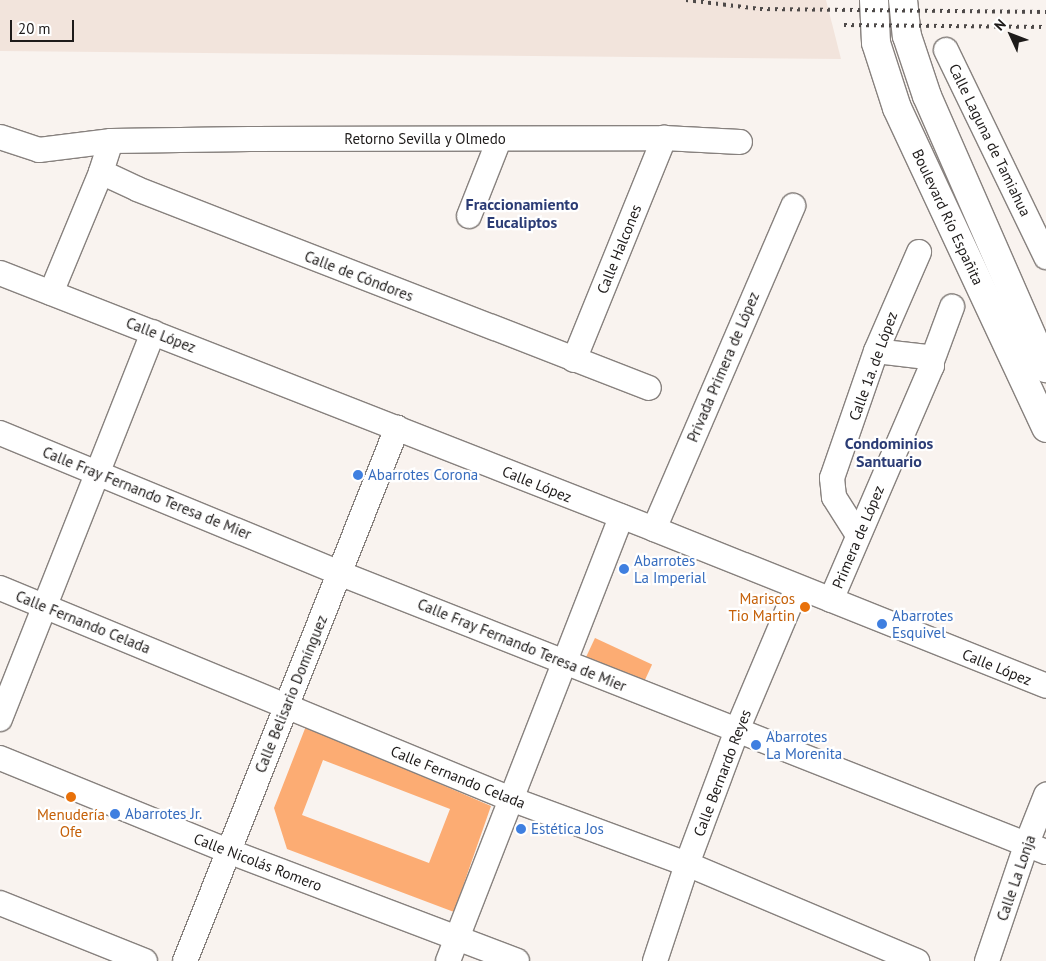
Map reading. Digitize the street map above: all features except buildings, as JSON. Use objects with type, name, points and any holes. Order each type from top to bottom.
[{"type":"main road","name":"Boulevard Río Españita","points":[[874,0],[876,42],[897,108],[1046,428]]},
{"type":"main road","name":"Boulevard Río Españita","points":[[903,0],[907,36],[927,96],[1046,368]]},
{"type":"main road","points":[[968,190],[1038,309],[1046,316]]},
{"type":"street","name":"Calle Laguna de Tamiahua","points":[[946,50],[1046,256]]},
{"type":"street","name":"Retorno Sevilla y Olmedo","points":[[0,137],[39,150],[111,141],[664,138],[740,142]]},
{"type":"street","name":"Calle Halcones","points":[[574,360],[664,138]]},
{"type":"street","points":[[469,216],[499,140]]},
{"type":"street","points":[[51,293],[101,172],[111,141]]},
{"type":"street","name":"Calle de Cóndores","points":[[101,172],[137,189],[649,388]]},
{"type":"street","name":"Privada Primera de López","points":[[654,529],[793,206]]},
{"type":"street","name":"Calle 1a. de López","points":[[858,535],[834,497],[832,478],[876,351],[919,252]]},
{"type":"street","name":"Calle López","points":[[0,273],[654,529],[1046,686]]},
{"type":"street","points":[[876,351],[927,357],[932,361],[952,307]]},
{"type":"street","points":[[0,719],[153,332]]},
{"type":"street","name":"Primera de López","points":[[831,600],[932,366],[932,361]]},
{"type":"street","name":"Calle Belisario Domínguez","points":[[185,961],[397,428]]},
{"type":"street","name":"Calle Fray Fernando Teresa de Mier","points":[[0,433],[339,573],[1036,848]]},
{"type":"street","points":[[448,961],[621,517]]},
{"type":"street","name":"Calle Fernando Celada","points":[[0,588],[511,799],[687,864],[917,961]]},
{"type":"street","name":"Calle Bernardo Reyes","points":[[655,961],[687,864],[738,730],[798,588]]},
{"type":"street","name":"Calle Nicolás Romero","points":[[0,758],[228,851],[518,961]]},
{"type":"street","name":"Calle La Lonja","points":[[987,961],[1036,848],[1046,795]]},
{"type":"street","points":[[0,903],[145,961]]},
{"type":"shaded area","points":[[0,0],[826,0],[841,59],[0,51]]},
{"type":"railway","points":[[686,0],[760,9],[1046,12]]},
{"type":"railway","points":[[844,25],[1046,27]]},
{"type":"place","name":"Abarrotes Corona","points":[[358,475]]},
{"type":"place","name":"Abarrotes La Imperial","points":[[624,569]]},
{"type":"place","name":"Mariscos Tio Martin","points":[[805,607]]},
{"type":"place","name":"Abarrotes Esquivel","points":[[882,624]]},
{"type":"place","name":"Abarrotes La Morenita","points":[[756,745]]},
{"type":"place","name":"Menudería Ofe","points":[[71,797]]},
{"type":"place","name":"Abarrotes Jr.","points":[[115,814]]},
{"type":"place","name":"Estética Jos","points":[[521,829]]},
{"type":"district","name":"Fraccionamiento Eucaliptos","points":[[522,213]]},
{"type":"district","name":"Condominios Santuario","points":[[889,452]]}]
